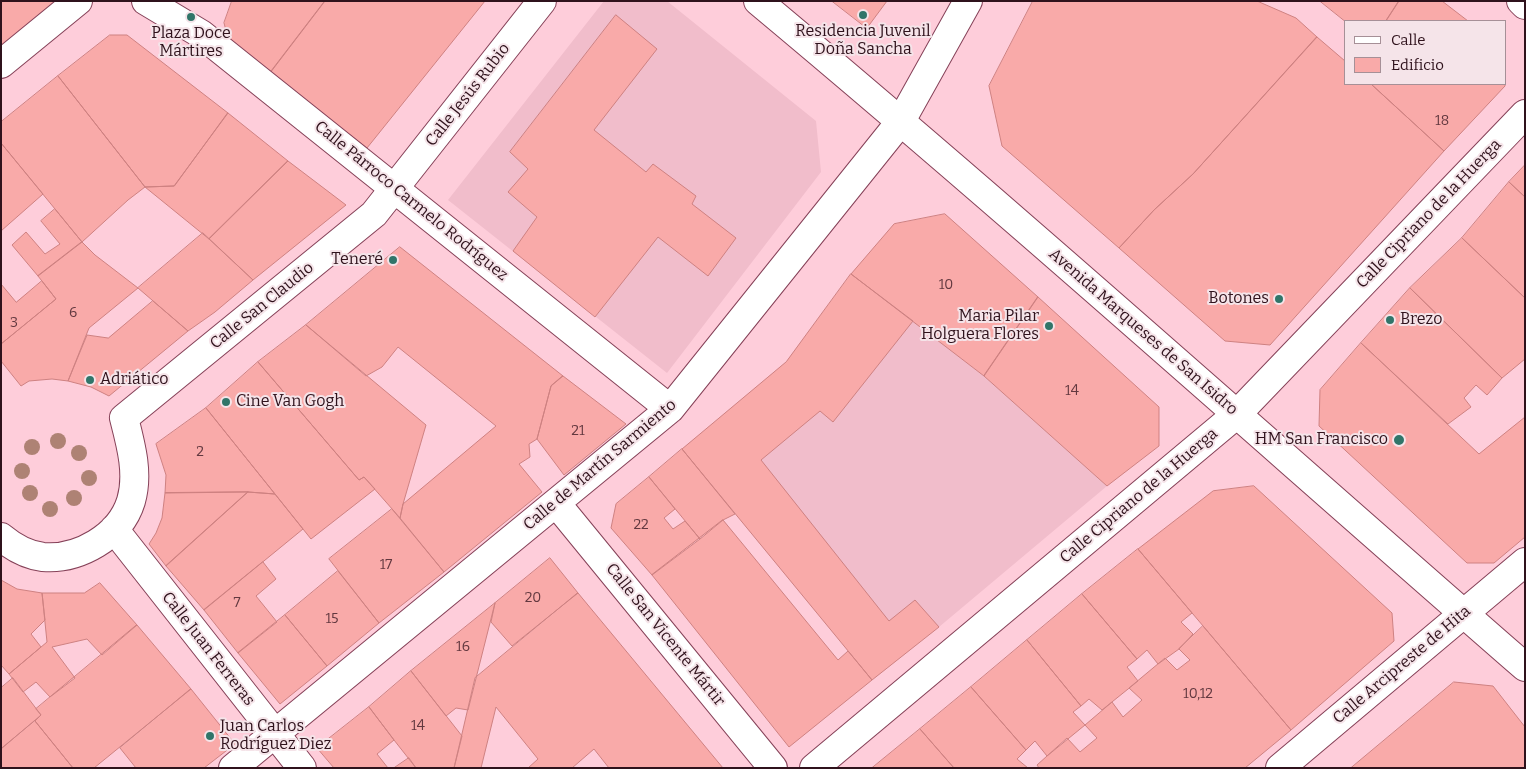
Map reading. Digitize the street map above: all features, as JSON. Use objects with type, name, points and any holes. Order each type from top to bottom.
[{"type":"street","points":[[1,64],[78,1]]},
{"type":"street","name":"Calle Párroco Carmelo Rodríguez","points":[[146,1],[202,34],[670,409]]},
{"type":"street","name":"Calle Jesús Rubio","points":[[394,189],[542,1]]},
{"type":"street","name":"Avenida Marqueses de San Isidro","points":[[758,1],[901,121],[1525,667]]},
{"type":"street","name":"Calle de Martín Sarmiento","points":[[233,768],[670,409],[901,121],[968,1]]},
{"type":"street","points":[[1520,1],[1525,5]]},
{"type":"street","name":"Calle Cipriano de la Huerga","points":[[814,768],[1237,414],[1525,114]]},
{"type":"street","name":"Calle San Claudio","points":[[114,529],[124,516],[131,502],[135,476],[124,418],[374,214],[394,189]]},
{"type":"street","name":"Calle San Vicente Mártir","points":[[556,503],[773,768]]},
{"type":"street","points":[[1,537],[15,548],[42,557],[71,555],[97,544],[114,529]]},
{"type":"street","name":"Calle Juan Ferreras","points":[[114,529],[302,768]]},
{"type":"street","name":"Calle Arcipreste de Hita","points":[[1280,768],[1525,562]]},
{"type":"shaded area","points":[[604,1],[667,1],[816,121],[821,172],[667,373],[448,200]]},
{"type":"shaded area","points":[[851,274],[984,376],[1107,486],[939,627],[872,680],[682,449],[786,362]]},
{"type":"building","points":[[1,1],[64,1],[1,52]]},
{"type":"building","points":[[232,1],[325,1],[270,73],[229,42],[224,23]]},
{"type":"building","points":[[325,1],[485,1],[367,148],[270,73]]},
{"type":"building","name":"Residencia Juvenil Doña Sancha","points":[[832,1],[887,1],[867,28]]},
{"type":"building","points":[[1033,1],[1257,1],[1296,18],[1317,37],[1193,174],[1154,210],[1119,248],[1002,146],[989,86]]},
{"type":"building","points":[[1320,1],[1399,1],[1387,20],[1344,20]]},
{"type":"building","points":[[1399,1],[1442,1],[1467,20],[1387,20]]},
{"type":"building","points":[[616,15],[657,49],[594,130],[646,172],[653,164],[696,196],[692,204],[736,238],[708,276],[658,237],[595,317],[513,251],[537,217],[508,192],[528,169],[510,152]]},
{"type":"building","points":[[110,35],[127,35],[228,113],[174,186],[145,187],[58,76]]},
{"type":"building","points":[[1317,37],[1344,60],[1344,85],[1372,85],[1444,151],[1270,345],[1225,341],[1119,248],[1154,210],[1193,174]]},
{"type":"building","points":[[58,76],[145,187],[82,242],[1,143],[1,122]]},
{"type":"building","points":[[1372,85],[1505,85],[1444,151]]},
{"type":"building","points":[[228,113],[288,161],[209,239],[145,187],[174,186]]},
{"type":"building","points":[[1,143],[43,194],[1,231]]},
{"type":"building","points":[[288,161],[346,205],[253,280],[209,239]]},
{"type":"building","points":[[1525,165],[1525,197],[1509,182]]},
{"type":"building","points":[[1509,182],[1525,197],[1525,298],[1462,238]]},
{"type":"building","points":[[55,209],[82,242],[38,276],[12,245],[26,232],[45,254],[60,244],[41,221]]},
{"type":"building","points":[[945,214],[1038,297],[984,376],[851,274],[894,224]]},
{"type":"building","points":[[203,233],[253,280],[215,312],[188,331],[138,288]]},
{"type":"building","points":[[1462,238],[1525,298],[1525,359],[1502,378],[1410,288]]},
{"type":"building","points":[[82,242],[95,255],[138,288],[89,328],[68,381],[52,379],[29,381],[21,386],[1,361],[1,344],[56,299],[38,276]]},
{"type":"building","points":[[400,247],[563,376],[551,386],[537,439],[529,444],[530,457],[519,464],[542,492],[444,572],[400,518],[403,504],[496,426],[398,347],[382,367],[366,376],[306,325]]},
{"type":"building","points":[[851,274],[913,321],[833,422],[820,411],[761,460],[889,621],[915,600],[939,627],[872,680],[682,449],[786,362]]},
{"type":"building","points":[[42,281],[56,299],[1,344],[1,284],[16,302]]},
{"type":"building","points":[[1410,288],[1502,378],[1487,395],[1476,385],[1464,398],[1471,407],[1448,424],[1361,343]]},
{"type":"building","points":[[1038,297],[1159,407],[1159,446],[1107,486],[984,376]]},
{"type":"building","points":[[153,301],[188,331],[109,396],[91,387],[68,381],[87,335],[108,338]]},
{"type":"building","points":[[306,325],[426,425],[400,518],[364,477],[359,480],[258,362]]},
{"type":"building","name":"HM San Francisco","points":[[1361,343],[1479,454],[1525,417],[1525,537],[1494,563],[1467,563],[1319,426],[1320,390]]},
{"type":"building","points":[[258,362],[359,480],[364,477],[375,489],[311,539],[206,408]]},
{"type":"building","points":[[563,376],[626,424],[564,475],[537,439],[551,386]]},
{"type":"building","points":[[206,408],[275,494],[248,492],[165,493],[166,475],[156,444]]},
{"type":"building","points":[[682,449],[735,514],[723,520],[700,539],[649,477]]},
{"type":"building","points":[[649,477],[675,509],[664,518],[673,529],[685,521],[700,539],[652,575],[611,528],[616,504]]},
{"type":"building","points":[[1254,486],[1392,613],[1394,641],[1291,730],[1138,549],[1213,491]]},
{"type":"building","points":[[248,492],[275,494],[303,529],[204,610],[166,566]]},
{"type":"building","points":[[248,492],[166,566],[149,544],[162,518],[165,493]]},
{"type":"building","points":[[392,509],[444,572],[379,623],[329,559]]},
{"type":"building","points":[[723,520],[838,660],[848,651],[872,680],[789,747],[652,575]]},
{"type":"building","points":[[1138,549],[1192,613],[1181,622],[1193,634],[1179,649],[1158,664],[1147,650],[1137,659],[1082,594]]},
{"type":"building","points":[[550,558],[578,593],[512,646],[491,622],[495,603]]},
{"type":"building","points":[[263,562],[276,579],[256,596],[277,622],[238,653],[204,610]]},
{"type":"building","points":[[338,571],[379,623],[327,666],[285,615]]},
{"type":"building","points":[[1,580],[17,589],[42,593],[45,620],[31,634],[41,647],[9,674],[1,665]]},
{"type":"building","points":[[100,583],[137,625],[102,655],[87,639],[52,647],[75,678],[50,697],[36,682],[23,692],[9,674],[47,642],[42,593],[84,593]]},
{"type":"building","points":[[578,593],[723,768],[609,768],[594,749],[572,768],[528,768],[538,759],[496,707],[481,768],[454,768],[475,678]]},
{"type":"building","points":[[1082,594],[1137,659],[1127,667],[1138,681],[1102,710],[1089,699],[1081,706],[1027,640]]},
{"type":"building","points":[[495,603],[468,710],[456,708],[446,716],[411,671]]},
{"type":"building","points":[[285,615],[327,666],[280,704],[238,653]]},
{"type":"building","points":[[137,625],[191,689],[94,768],[73,768],[35,721],[41,715],[36,709]]},
{"type":"building","points":[[1203,626],[1291,730],[1245,768],[1039,768],[1037,765],[1067,738],[1080,752],[1097,738],[1085,725],[1112,702],[1123,717],[1142,700],[1129,688],[1165,658],[1177,670],[1190,660],[1179,649]]},
{"type":"building","points":[[1027,640],[1081,706],[1073,712],[1085,725],[1047,756],[1035,741],[1026,750],[971,687]]},
{"type":"building","points":[[411,671],[462,736],[454,768],[416,768],[369,707]]},
{"type":"building","points":[[13,678],[41,715],[1,749],[1,688]]},
{"type":"building","points":[[1454,682],[1493,686],[1525,727],[1525,768],[1351,768]]},
{"type":"building","points":[[971,687],[1026,750],[1017,759],[1028,768],[954,768],[920,729]]},
{"type":"building","points":[[191,689],[235,744],[204,768],[136,768],[120,748]]},
{"type":"building","points":[[369,707],[394,740],[377,754],[388,768],[334,768],[317,748]]},
{"type":"building","points":[[35,721],[73,768],[1,768],[1,749]]},
{"type":"building","points":[[920,729],[954,768],[872,768]]},
{"type":"building","points":[[409,758],[416,768],[394,768]]},
{"type":"place","name":"Residencia Juvenil Doña Sancha","points":[[863,15]]},
{"type":"place","name":"Plaza Doce Mártires","points":[[191,17]]},
{"type":"place","name":"Teneré","points":[[393,260]]},
{"type":"place","name":"Botones","points":[[1279,299]]},
{"type":"place","name":"Brezo","points":[[1390,320]]},
{"type":"place","name":"Maria Pilar Holguera Flores","points":[[1049,326]]},
{"type":"place","name":"Adriático","points":[[90,380]]},
{"type":"place","name":"Cine Van Gogh","points":[[226,402]]},
{"type":"place","name":"HM San Francisco","points":[[1399,440]]},
{"type":"place","name":"Juan Carlos Rodríguez Diez","points":[[210,736]]}]
